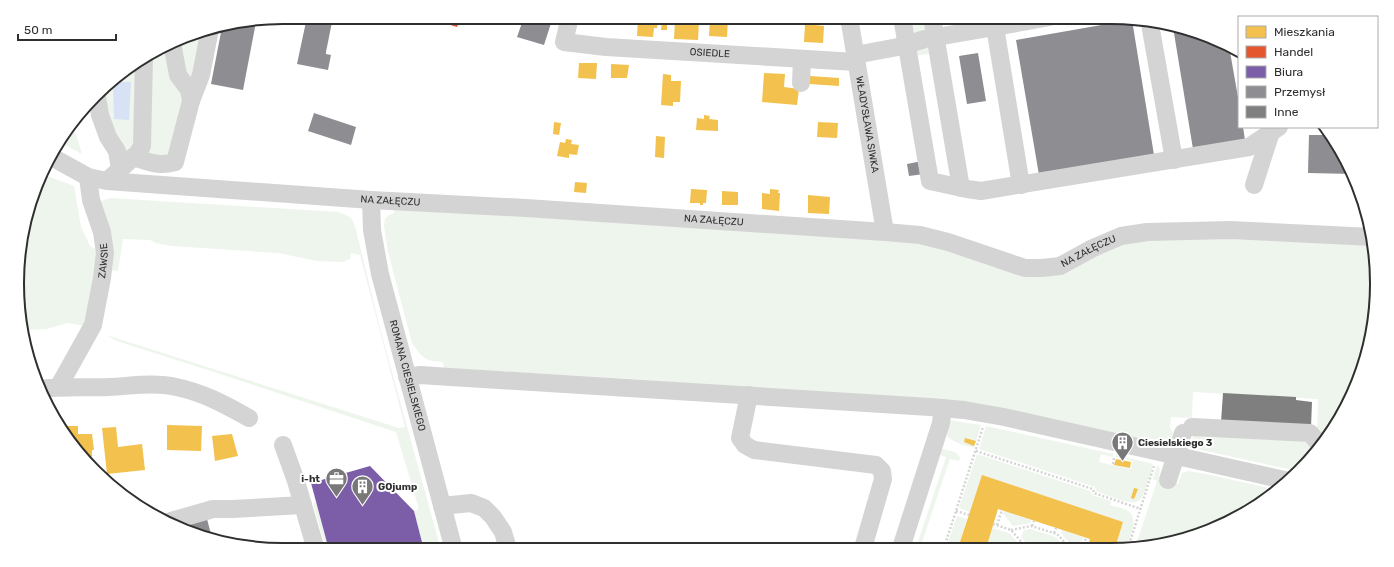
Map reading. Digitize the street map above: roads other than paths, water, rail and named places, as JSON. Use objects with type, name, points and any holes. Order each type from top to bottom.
[{"type":"street","name":"OSIEDLE","points":[[568,24],[564,42],[606,47],[802,59],[856,59],[936,36],[1012,24]]},
{"type":"street","name":"WŁADYSŁAWA SIWKA","points":[[850,24],[884,232]]},
{"type":"street","points":[[903,24],[930,181],[981,191],[1021,185],[1249,147],[1275,129]]},
{"type":"street","points":[[933,24],[961,188]]},
{"type":"street","points":[[995,27],[1021,185]]},
{"type":"street","points":[[1151,27],[1174,160]]},
{"type":"street","points":[[133,157],[157,165],[166,165],[175,162],[190,102],[201,74],[209,35]]},
{"type":"street","points":[[173,49],[178,75],[189,90],[190,102]]},
{"type":"street","points":[[801,83],[802,59]]},
{"type":"street","points":[[113,175],[133,157],[142,146],[144,65]]},
{"type":"street","points":[[98,102],[100,115],[108,137],[117,151],[113,175]]},
{"type":"street","points":[[1249,147],[1254,128]]},
{"type":"street","points":[[1254,185],[1275,129]]},
{"type":"street","name":"NA ZAŁĘCZU","points":[[56,159],[88,177],[113,175],[371,200],[526,208],[920,235],[948,242],[1025,268],[1060,266],[1093,248],[1120,236],[1147,232],[1230,230],[1366,237]]},
{"type":"street","name":"ZAWSIE","points":[[59,386],[93,325],[102,278],[105,253],[102,232],[91,200],[88,177]]},
{"type":"street","name":"ROMANA CIESIELSKIEGO","points":[[371,200],[374,251],[452,543]]},
{"type":"street","points":[[407,377],[421,375],[943,408],[1004,417],[1282,479]]},
{"type":"street","points":[[46,388],[59,386],[84,388],[170,386],[187,390],[220,402],[249,418]]},
{"type":"street","points":[[749,395],[740,438],[749,448],[754,450],[876,465],[882,471],[883,479],[864,543]]},
{"type":"street","points":[[903,543],[942,423],[943,408]]},
{"type":"street","points":[[1168,480],[1176,456],[1188,430],[1310,433],[1316,441]]},
{"type":"street","points":[[283,445],[314,543]]},
{"type":"street","points":[[442,506],[472,503],[484,508],[493,517],[503,532],[506,543]]},
{"type":"street","points":[[176,519],[213,509],[303,505]]},
{"type":"water","points":[[120,82],[131,82],[129,120],[114,119],[113,87]]},
{"type":"place","name":"Ciesielskiego 3","points":[[1123,462]]},
{"type":"place","name":"i-ht","points":[[336,498]]},
{"type":"place","name":"GOjump","points":[[363,506]]}]
